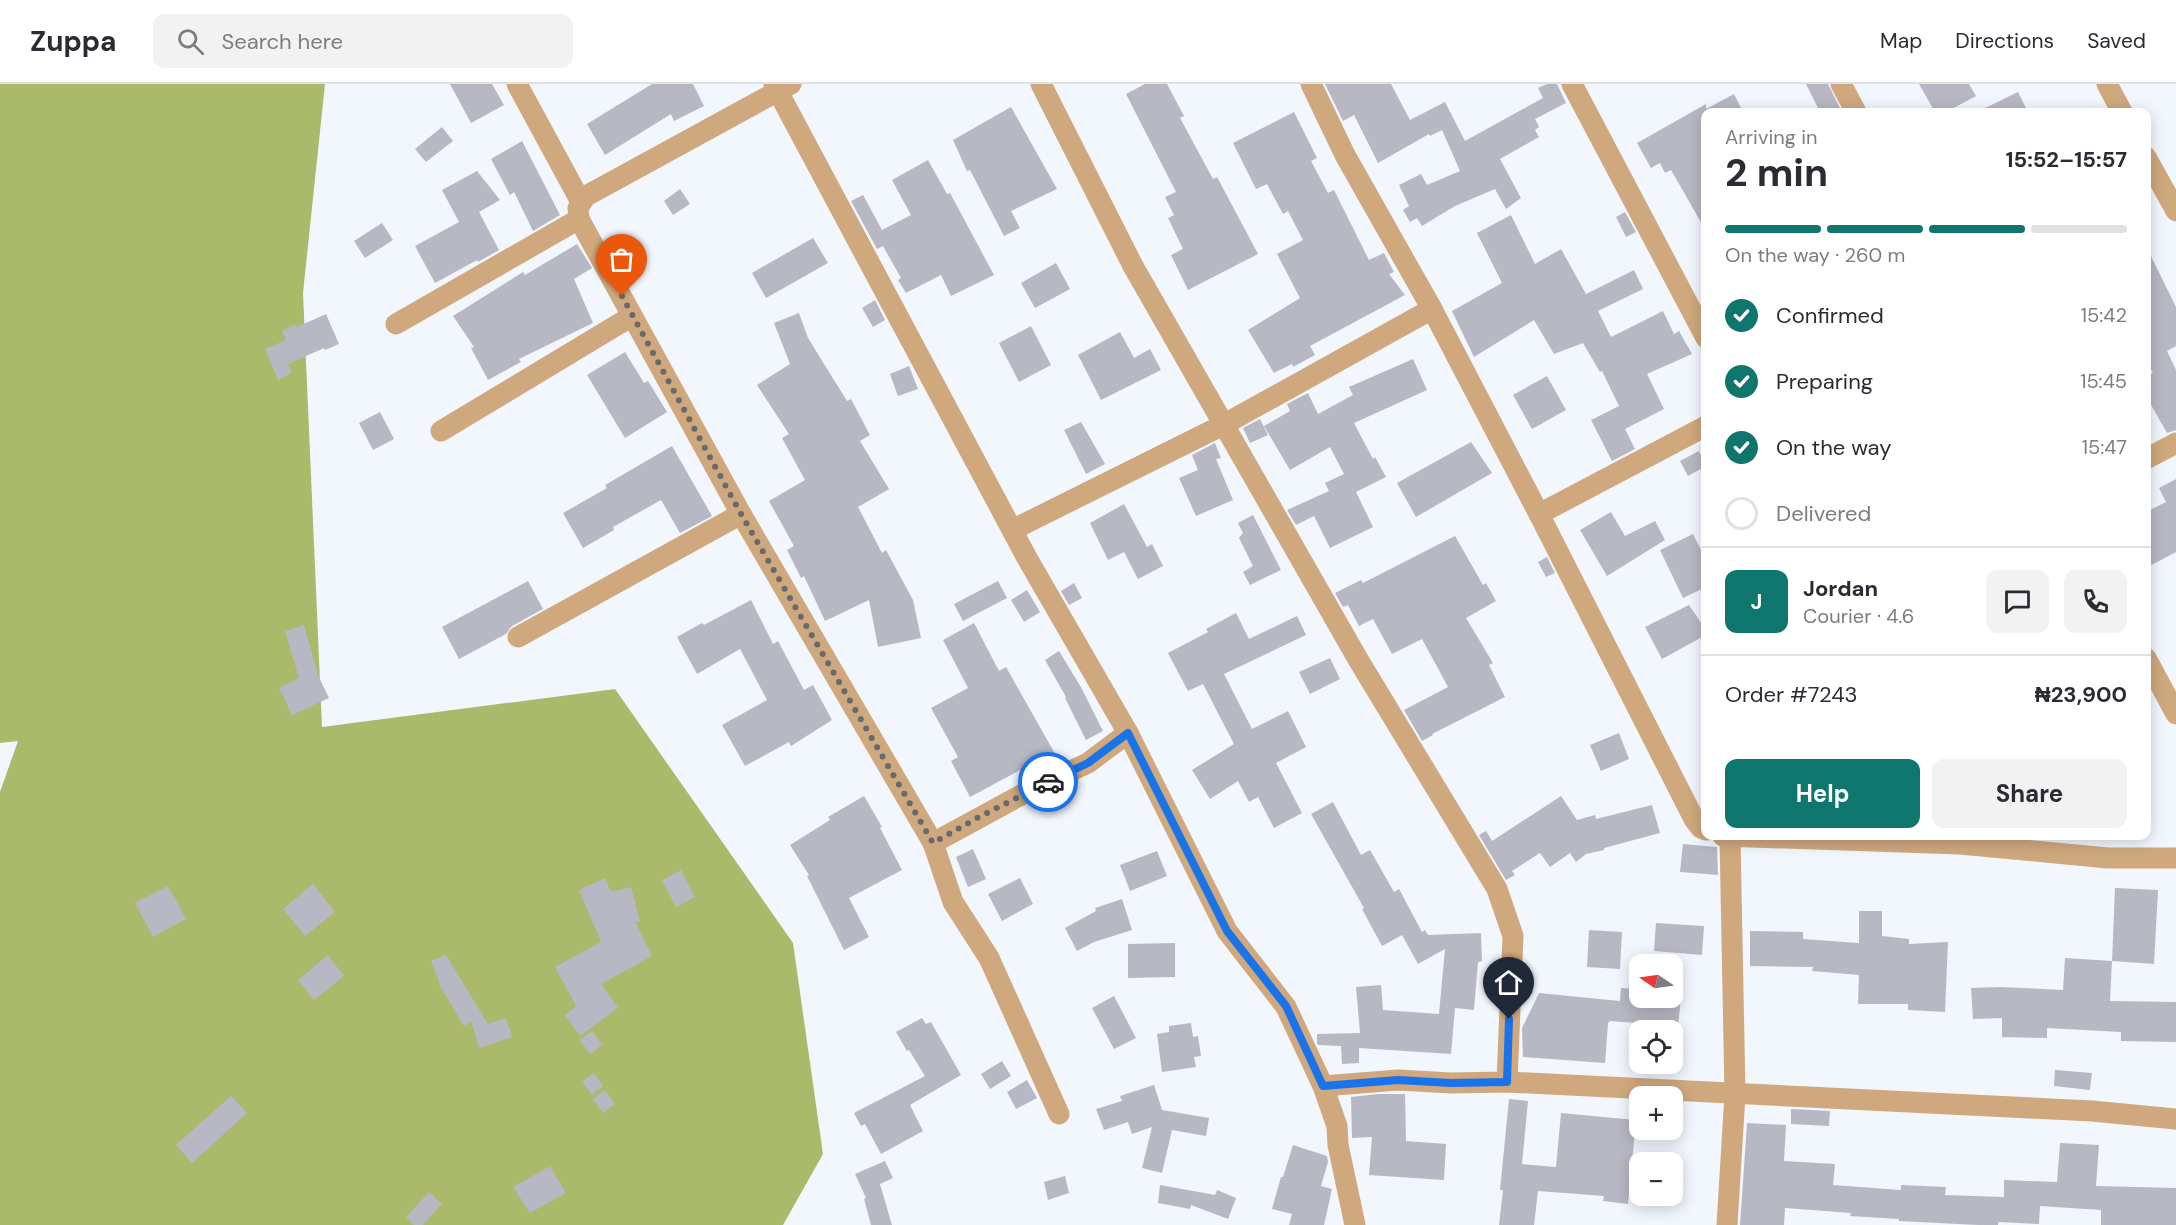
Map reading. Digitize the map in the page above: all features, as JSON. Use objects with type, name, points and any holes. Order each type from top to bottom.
[{"type":"street","points":[[517,84],[632,316],[741,514],[933,843],[953,902],[989,958],[1059,1114]]},
{"type":"street","points":[[1041,84],[1133,266],[1359,662],[1497,890],[1513,936],[1507,1082]]},
{"type":"street","points":[[1311,84],[1345,155],[1431,309],[1539,513],[1694,819],[1701,828]]},
{"type":"street","points":[[1572,84],[1701,329]]},
{"type":"street","points":[[1841,84],[1854,108]]},
{"type":"street","points":[[2107,84],[2120,108]]},
{"type":"street","points":[[396,324],[580,211],[586,196],[781,86],[1012,530],[1128,733],[1227,931],[1286,1006],[1323,1086],[1337,1126],[1338,1145],[1355,1225]]},
{"type":"street","points":[[2151,166],[2176,211]]},
{"type":"street","points":[[1012,530],[1223,425],[1431,309]]},
{"type":"street","points":[[441,431],[632,316]]},
{"type":"street","points":[[1539,513],[1701,429]]},
{"type":"street","points":[[2151,456],[2176,443]]},
{"type":"street","points":[[518,637],[741,514]]},
{"type":"street","points":[[2151,667],[2176,714]]},
{"type":"street","points":[[933,843],[1034,788],[1088,763],[1128,733]]},
{"type":"street","points":[[1727,840],[1735,1094],[1727,1225]]},
{"type":"street","points":[[1959,840],[2108,858],[2176,858]]},
{"type":"street","points":[[1323,1086],[1398,1080],[1451,1083],[1507,1082],[2092,1111],[2176,1119]]},
{"type":"green space","points":[[0,84],[325,84],[303,293],[322,727],[615,689],[793,943],[823,1154],[783,1225],[0,1225],[0,792],[18,741],[0,743]]},
{"type":"building","points":[[450,84],[492,84],[504,105],[471,123]]},
{"type":"building","points":[[652,84],[693,84],[704,106],[674,121],[671,114],[605,155],[587,124]]},
{"type":"building","points":[[1145,84],[1167,84],[1184,116],[1180,118],[1213,179],[1217,177],[1258,254],[1188,290],[1171,255],[1183,249],[1168,218],[1174,215],[1165,197],[1176,192],[1126,94]]},
{"type":"building","points":[[1325,84],[1391,84],[1410,120],[1445,102],[1465,141],[1543,98],[1538,88],[1547,84],[1557,84],[1566,103],[1535,119],[1539,127],[1535,130],[1539,137],[1500,159],[1521,198],[1506,209],[1495,189],[1455,206],[1422,226],[1417,218],[1410,222],[1403,210],[1409,206],[1399,185],[1421,174],[1427,185],[1460,171],[1442,130],[1430,136],[1429,134],[1378,163],[1354,115],[1343,121]]},
{"type":"building","points":[[1806,84],[1828,84],[1840,108],[1818,108]]},
{"type":"building","points":[[1919,84],[1969,84],[1976,96],[1954,108],[1933,108]]},
{"type":"building","points":[[2018,92],[2026,108],[1985,108]]},
{"type":"building","points":[[1734,94],[1741,108],[1708,108]]},
{"type":"building","points":[[1706,104],[1706,108],[1701,108],[1701,222],[1671,170],[1665,173],[1660,163],[1651,168],[1637,143]]},
{"type":"building","points":[[1011,107],[1057,189],[1011,211],[1020,228],[1004,236],[970,170],[967,171],[953,140]]},
{"type":"building","points":[[1294,112],[1317,158],[1311,161],[1328,193],[1334,190],[1369,260],[1384,253],[1394,272],[1389,274],[1405,295],[1310,346],[1315,355],[1293,367],[1292,364],[1274,373],[1248,330],[1300,298],[1277,254],[1303,240],[1288,211],[1283,214],[1267,184],[1256,189],[1233,143]]},
{"type":"building","points":[[442,127],[453,141],[426,162],[415,149]]},
{"type":"building","points":[[522,141],[560,215],[533,231],[514,192],[510,195],[491,159]]},
{"type":"building","points":[[928,160],[947,194],[950,193],[994,275],[951,296],[941,275],[906,293],[898,280],[901,278],[883,246],[877,249],[851,201],[863,195],[882,230],[911,215],[892,180]]},
{"type":"building","points":[[477,171],[500,200],[479,212],[499,250],[435,283],[415,246],[459,222],[442,190]]},
{"type":"building","points":[[680,189],[690,204],[673,215],[664,201]]},
{"type":"building","points":[[1625,212],[1636,232],[1626,237],[1616,217]]},
{"type":"building","points":[[1511,215],[1535,264],[1561,249],[1586,294],[1634,270],[1643,289],[1598,311],[1611,337],[1663,311],[1674,334],[1679,331],[1692,354],[1647,374],[1664,409],[1625,429],[1635,449],[1612,461],[1591,420],[1619,406],[1602,371],[1600,372],[1583,343],[1554,354],[1534,320],[1474,357],[1452,311],[1502,283],[1477,233]]},
{"type":"building","points":[[382,223],[393,240],[365,258],[354,241]]},
{"type":"building","points":[[813,238],[828,263],[766,298],[752,273]]},
{"type":"building","points":[[577,244],[592,268],[574,279],[593,323],[519,359],[521,362],[488,380],[471,348],[474,347],[453,316],[523,272],[525,275]]},
{"type":"building","points":[[2151,256],[2176,307],[2176,346],[2167,351],[2176,370],[2176,430],[2167,433],[2151,405],[2151,374],[2153,373],[2151,370]]},
{"type":"building","points":[[1056,263],[1070,289],[1035,308],[1021,283]]},
{"type":"building","points":[[875,300],[885,320],[873,327],[862,308]]},
{"type":"building","points":[[799,313],[808,338],[847,401],[851,399],[870,435],[860,441],[889,489],[858,507],[882,553],[886,550],[913,600],[921,638],[878,647],[869,600],[825,621],[804,576],[801,578],[787,550],[794,546],[769,501],[805,480],[782,438],[789,434],[757,385],[790,364],[774,323]]},
{"type":"building","points":[[326,314],[339,344],[288,364],[292,373],[278,380],[265,349],[286,340],[282,331]]},
{"type":"building","points":[[1031,326],[1051,365],[1019,382],[999,343]]},
{"type":"building","points":[[1120,332],[1134,358],[1150,349],[1161,370],[1101,400],[1078,355]]},
{"type":"building","points":[[625,352],[644,383],[648,381],[667,412],[625,438],[587,375]]},
{"type":"building","points":[[1413,359],[1427,390],[1354,423],[1373,459],[1375,457],[1386,477],[1356,492],[1373,527],[1330,548],[1314,516],[1296,525],[1287,510],[1329,491],[1325,483],[1344,474],[1330,447],[1290,470],[1264,426],[1290,411],[1287,404],[1308,393],[1318,414],[1353,395],[1349,387]]},
{"type":"building","points":[[909,366],[918,389],[898,396],[890,374]]},
{"type":"building","points":[[1547,376],[1566,410],[1532,429],[1513,395]]},
{"type":"building","points":[[380,412],[394,439],[373,450],[359,423]]},
{"type":"building","points":[[1260,419],[1268,435],[1250,443],[1243,428]]},
{"type":"building","points":[[1081,422],[1105,464],[1086,474],[1064,430]]},
{"type":"building","points":[[1471,442],[1492,473],[1416,517],[1397,483]]},
{"type":"building","points":[[1215,443],[1221,458],[1216,459],[1233,500],[1196,516],[1179,478],[1198,470],[1192,455]]},
{"type":"building","points":[[672,446],[712,516],[680,533],[661,500],[613,527],[614,530],[583,548],[563,513],[607,488],[605,485]]},
{"type":"building","points":[[1699,451],[1701,469],[1688,476],[1680,461]]},
{"type":"building","points":[[2176,479],[2176,552],[2151,565],[2151,510],[2166,502],[2159,488]]},
{"type":"building","points":[[1124,504],[1147,547],[1152,544],[1163,566],[1138,579],[1124,552],[1108,560],[1090,523]]},
{"type":"building","points":[[1611,512],[1625,536],[1655,521],[1665,540],[1607,576],[1580,530]]},
{"type":"building","points":[[1253,515],[1281,570],[1250,585],[1243,572],[1253,566],[1239,538],[1243,533],[1238,523]]},
{"type":"building","points":[[1693,534],[1701,550],[1701,589],[1683,598],[1660,550]]},
{"type":"building","points":[[1455,536],[1483,585],[1486,583],[1496,601],[1466,618],[1493,663],[1489,665],[1505,697],[1422,741],[1404,710],[1448,687],[1422,639],[1392,654],[1373,619],[1359,626],[1348,605],[1343,607],[1335,593],[1361,580],[1363,583]]},
{"type":"building","points":[[1547,557],[1555,573],[1546,577],[1538,562]]},
{"type":"building","points":[[528,581],[543,609],[512,626],[506,634],[459,659],[442,627]]},
{"type":"building","points":[[998,581],[1007,598],[963,621],[954,604]]},
{"type":"building","points":[[1074,583],[1082,598],[1069,605],[1061,591]]},
{"type":"building","points":[[1027,590],[1040,612],[1024,622],[1011,600]]},
{"type":"building","points":[[751,600],[773,644],[778,641],[804,690],[813,685],[832,720],[791,746],[789,742],[745,766],[722,725],[767,700],[740,649],[697,674],[677,637]]},
{"type":"building","points":[[1689,605],[1701,623],[1701,638],[1662,659],[1645,627]]},
{"type":"building","points":[[1236,613],[1249,639],[1297,616],[1306,635],[1224,674],[1252,729],[1288,711],[1306,747],[1276,763],[1302,813],[1274,828],[1258,797],[1249,802],[1238,781],[1210,799],[1192,770],[1234,744],[1203,684],[1188,691],[1168,653],[1208,632],[1206,629]]},
{"type":"building","points":[[974,623],[999,671],[1006,667],[1054,752],[970,797],[951,761],[958,757],[931,708],[968,688],[943,640]]},
{"type":"building","points":[[304,625],[318,675],[329,698],[292,715],[279,688],[299,678],[285,631]]},
{"type":"building","points":[[1059,651],[1082,689],[1103,731],[1086,740],[1066,697],[1045,660]]},
{"type":"building","points":[[1330,658],[1340,679],[1310,694],[1299,672]]},
{"type":"building","points":[[1619,733],[1629,759],[1601,771],[1590,745]]},
{"type":"building","points":[[864,796],[882,827],[880,828],[902,870],[849,898],[869,937],[844,950],[807,876],[809,875],[790,845],[830,820],[828,817]]},
{"type":"building","points":[[1561,796],[1577,820],[1595,815],[1596,819],[1652,805],[1660,833],[1586,854],[1576,862],[1570,853],[1550,867],[1540,853],[1512,871],[1515,875],[1506,880],[1479,835],[1486,831],[1492,841]]},
{"type":"building","points":[[1333,802],[1361,855],[1370,850],[1394,892],[1399,889],[1422,932],[1425,930],[1428,935],[1481,933],[1482,961],[1478,962],[1474,1010],[1455,1008],[1451,1054],[1359,1048],[1359,1063],[1342,1064],[1341,1046],[1318,1045],[1317,1043],[1317,1034],[1360,1033],[1356,987],[1381,985],[1383,1010],[1439,1014],[1445,949],[1418,964],[1402,935],[1382,946],[1362,909],[1364,908],[1311,814]]},
{"type":"building","points":[[1683,844],[1717,847],[1718,875],[1680,872]]},
{"type":"building","points":[[973,849],[986,879],[968,887],[956,857]]},
{"type":"building","points":[[1157,851],[1167,876],[1130,891],[1120,865]]},
{"type":"building","points":[[681,870],[695,897],[676,907],[662,880]]},
{"type":"building","points":[[605,878],[611,892],[631,887],[640,921],[635,922],[652,956],[601,984],[618,1008],[580,1036],[565,1015],[576,1006],[555,967],[601,942],[579,890]]},
{"type":"building","points":[[1020,878],[1033,904],[1002,921],[988,894]]},
{"type":"building","points":[[313,884],[335,912],[305,936],[283,909]]},
{"type":"building","points":[[168,886],[186,919],[153,937],[135,903]]},
{"type":"building","points":[[2115,888],[2158,890],[2154,964],[2112,961]]},
{"type":"building","points":[[1122,899],[1132,930],[1094,942],[1077,951],[1065,928],[1096,911],[1095,908]]},
{"type":"building","points":[[1859,911],[1882,911],[1882,936],[1909,939],[1909,944],[1948,942],[1945,1012],[1908,1010],[1908,1004],[1858,1004],[1859,975],[1812,971],[1813,967],[1750,966],[1750,931],[1803,932],[1803,939],[1859,943]]},
{"type":"building","points":[[1656,923],[1704,926],[1702,955],[1654,951]]},
{"type":"building","points":[[1589,930],[1622,932],[1620,969],[1587,967]]},
{"type":"building","points":[[1175,943],[1175,977],[1128,978],[1128,944]]},
{"type":"building","points":[[328,955],[344,976],[314,1000],[298,980]]},
{"type":"building","points":[[446,955],[488,1024],[506,1018],[512,1037],[479,1048],[471,1021],[464,1026],[439,984],[431,961]]},
{"type":"building","points":[[2065,958],[2112,961],[2110,1001],[2176,1002],[2176,1042],[2121,1041],[2121,1032],[2047,1028],[2047,1038],[2002,1037],[2002,1018],[1973,1019],[1971,988],[2063,990]]},
{"type":"building","points":[[1621,988],[1629,988],[1629,1008],[1680,1008],[1679,1020],[1610,1021],[1605,1063],[1523,1057],[1522,1028],[1539,993],[1620,1001]]},
{"type":"building","points":[[1114,996],[1136,1038],[1114,1049],[1092,1008]]},
{"type":"building","points":[[922,1018],[926,1024],[931,1022],[961,1075],[910,1105],[923,1131],[881,1154],[865,1124],[861,1126],[854,1113],[925,1076],[896,1032]]},
{"type":"building","points":[[1191,1023],[1193,1037],[1198,1036],[1201,1056],[1194,1057],[1196,1067],[1162,1072],[1157,1034],[1169,1032],[1169,1026]]},
{"type":"building","points":[[592,1031],[602,1045],[590,1054],[580,1040]]},
{"type":"building","points":[[1002,1061],[1011,1076],[990,1089],[981,1074]]},
{"type":"building","points":[[2055,1070],[2092,1073],[2090,1090],[2054,1086]]},
{"type":"building","points":[[594,1073],[603,1086],[592,1095],[582,1082]]},
{"type":"building","points":[[1027,1080],[1037,1098],[1016,1109],[1007,1092]]},
{"type":"building","points":[[1154,1085],[1162,1110],[1209,1118],[1206,1136],[1172,1130],[1162,1173],[1142,1168],[1152,1127],[1132,1134],[1128,1122],[1104,1130],[1096,1109],[1122,1101],[1120,1096]]},
{"type":"building","points":[[605,1090],[615,1104],[603,1113],[593,1099]]},
{"type":"building","points":[[1405,1094],[1406,1141],[1446,1144],[1444,1180],[1369,1175],[1372,1137],[1352,1138],[1351,1097]]},
{"type":"building","points":[[231,1096],[247,1113],[192,1163],[176,1145]]},
{"type":"building","points":[[1509,1099],[1528,1101],[1522,1164],[1556,1167],[1561,1113],[1629,1119],[1629,1140],[1634,1140],[1633,1152],[1629,1152],[1628,1204],[1603,1201],[1604,1196],[1538,1191],[1534,1225],[1499,1225],[1503,1190],[1500,1190]]},
{"type":"building","points":[[1791,1109],[1830,1111],[1829,1126],[1791,1124]]},
{"type":"building","points":[[1747,1123],[1786,1125],[1784,1161],[1835,1164],[1833,1185],[1901,1190],[1901,1185],[1946,1187],[1945,1195],[2004,1197],[2004,1180],[2057,1182],[2060,1143],[2099,1145],[2096,1186],[2176,1188],[2176,1225],[2101,1225],[2101,1210],[2040,1206],[2039,1224],[1998,1222],[1998,1225],[1978,1225],[1899,1221],[1899,1219],[1850,1216],[1851,1213],[1785,1208],[1784,1225],[1740,1225]]},
{"type":"building","points":[[1293,1145],[1327,1156],[1328,1162],[1321,1186],[1332,1189],[1324,1225],[1289,1225],[1292,1214],[1272,1209]]},
{"type":"building","points":[[885,1161],[893,1178],[880,1184],[892,1225],[871,1225],[864,1199],[866,1198],[855,1174]]},
{"type":"building","points":[[550,1166],[566,1193],[530,1213],[513,1187]]},
{"type":"building","points":[[1065,1176],[1069,1193],[1048,1200],[1044,1182]]},
{"type":"building","points":[[1160,1185],[1215,1195],[1217,1190],[1236,1198],[1228,1219],[1191,1205],[1190,1209],[1158,1203]]},
{"type":"building","points":[[429,1192],[442,1204],[423,1225],[414,1225],[406,1217]]},
{"type":"way so far","points":[[622,296],[741,514],[933,843],[1048,782]]},
{"type":"route","points":[[1048,782],[1088,763],[1128,733],[1227,931],[1286,1006],[1323,1086],[1398,1080],[1451,1083],[1507,1082],[1509,1019]]}]
